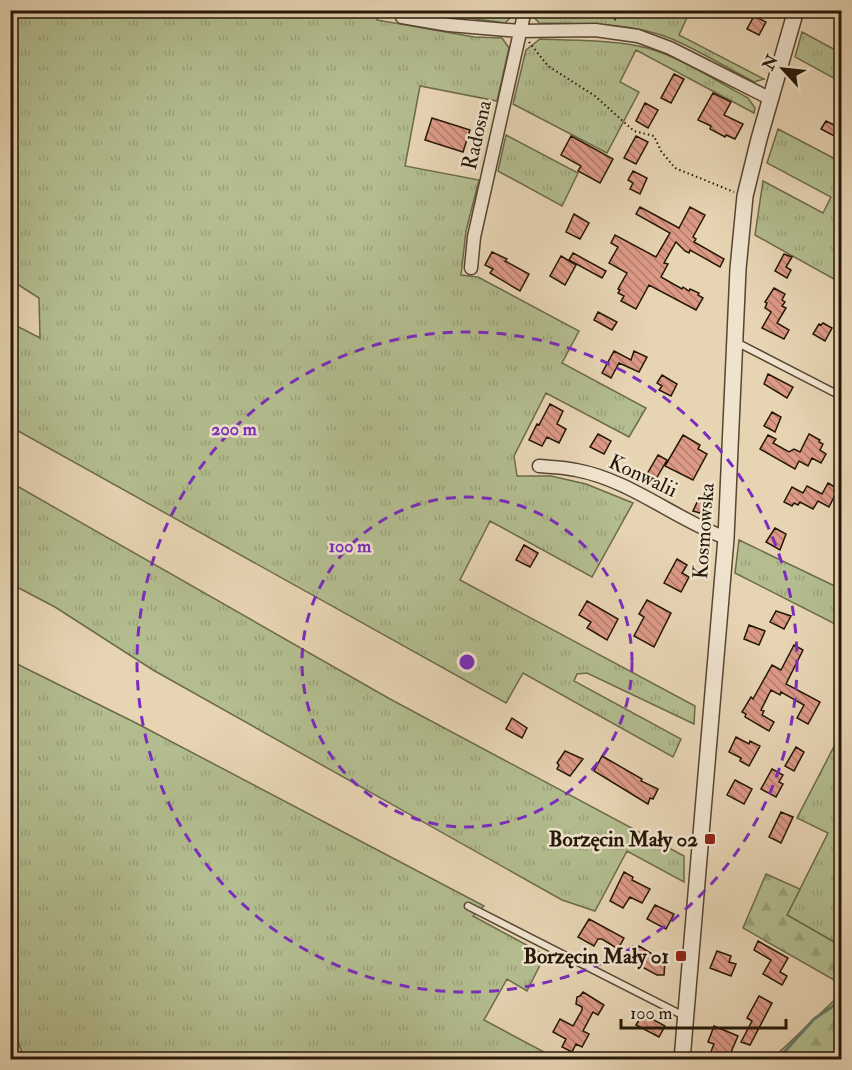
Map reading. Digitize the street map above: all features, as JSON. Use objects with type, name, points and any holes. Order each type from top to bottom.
[{"type":"street","name":"Radosna","points":[[471,268],[474,237],[525,10]]},
{"type":"street","name":"Kosmowska","points":[[682,1059],[726,538],[738,269],[745,196],[796,10]]},
{"type":"street","points":[[402,17],[449,25],[520,31],[595,30],[638,36],[670,48],[771,99]]},
{"type":"street","name":"Konwalii","points":[[539,466],[576,470],[603,478],[647,497],[726,538]]},
{"type":"lane","points":[[735,341],[835,393]]},
{"type":"lane","points":[[468,906],[685,1017]]},
{"type":"path","points":[[520,31],[548,66],[595,96],[634,131],[654,136],[661,151],[675,168],[745,196]]},
{"type":"green space","points":[[11,10],[380,11],[377,20],[474,37],[502,38],[509,48],[497,101],[420,86],[405,166],[479,180],[466,231],[461,275],[478,277],[579,331],[562,363],[646,408],[629,437],[546,393],[514,456],[517,476],[551,476],[586,484],[633,503],[592,577],[490,521],[460,580],[695,706],[694,724],[587,673],[577,674],[574,681],[681,739],[673,757],[523,673],[506,703],[11,427],[11,323],[40,338],[39,298],[11,280]]},
{"type":"green space","points":[[534,10],[690,11],[679,35],[764,79],[754,82],[693,49],[656,33],[606,25],[539,23],[533,16]]},
{"type":"green space","points":[[420,11],[517,11],[505,23]]},
{"type":"green space","points":[[802,32],[841,53],[841,82],[795,57]]},
{"type":"green space","points":[[540,39],[614,43],[651,49],[680,61],[748,98],[755,108],[754,113],[636,50],[620,82],[639,92],[607,153],[513,104],[526,50]]},
{"type":"green space","points":[[778,129],[841,162],[841,283],[755,235],[763,181],[823,213],[831,197],[767,163]]},
{"type":"green space","points":[[506,135],[578,173],[562,206],[498,171]]},
{"type":"green space","points":[[10,482],[390,699],[684,856],[684,882],[627,851],[595,911],[562,900],[153,670],[55,607],[11,584]]},
{"type":"green space","points":[[739,540],[841,589],[841,627],[735,573]]},
{"type":"green space","points":[[11,661],[134,722],[484,906],[473,916],[545,955],[527,991],[507,979],[484,1020],[544,1052],[540,1059],[21,1059],[23,1056],[17,1038],[11,1033],[10,1015],[16,1018],[15,1001],[10,997]]},
{"type":"green space","points":[[841,733],[841,946],[787,915],[828,833],[797,818]]},
{"type":"green space","points":[[766,874],[800,889],[787,915],[841,946],[841,984],[743,928]]},
{"type":"green space","points":[[841,994],[841,1059],[772,1059]]},
{"type":"building","points":[[754,16],[766,22],[759,35],[747,29]]},
{"type":"building","points":[[674,74],[684,79],[671,103],[661,98]]},
{"type":"building","points":[[713,93],[731,102],[724,115],[743,124],[735,139],[726,135],[725,137],[710,129],[711,126],[698,120]]},
{"type":"building","points":[[645,103],[658,110],[648,128],[636,121]]},
{"type":"building","points":[[432,118],[470,130],[463,152],[425,140]]},
{"type":"building","points":[[826,121],[842,129],[842,140],[821,129]]},
{"type":"building","points":[[571,136],[613,159],[600,183],[578,171],[581,166],[561,155]]},
{"type":"building","points":[[636,136],[648,142],[636,164],[624,158]]},
{"type":"building","points":[[633,171],[647,178],[640,194],[630,189],[633,183],[628,180]]},
{"type":"building","points":[[640,207],[679,228],[690,207],[705,215],[693,237],[696,239],[694,242],[724,259],[720,267],[690,250],[689,253],[685,251],[676,242],[664,263],[668,264],[661,277],[682,289],[683,287],[699,293],[698,295],[703,298],[696,310],[649,285],[636,309],[621,301],[624,296],[618,293],[620,290],[618,289],[627,273],[609,263],[618,247],[611,243],[615,235],[656,257],[670,233],[636,214]]},
{"type":"building","points":[[574,214],[589,223],[580,239],[566,232]]},
{"type":"building","points":[[492,252],[529,274],[520,291],[490,273],[493,269],[485,265]]},
{"type":"building","points":[[573,253],[606,271],[602,278],[569,260]]},
{"type":"building","points":[[784,254],[792,257],[786,267],[791,270],[787,278],[775,271]]},
{"type":"building","points":[[561,256],[576,265],[565,285],[550,276]]},
{"type":"building","points":[[774,288],[785,294],[782,300],[785,302],[782,306],[786,308],[777,323],[789,330],[784,339],[762,328],[771,312],[765,308],[767,303],[765,302]]},
{"type":"building","points":[[598,312],[617,322],[612,330],[594,320]]},
{"type":"building","points":[[823,323],[832,328],[825,341],[813,334],[819,324]]},
{"type":"building","points":[[614,351],[631,360],[634,351],[647,357],[639,372],[619,363],[611,378],[602,373]]},
{"type":"building","points":[[768,374],[793,387],[787,398],[764,384]]},
{"type":"building","points":[[662,375],[677,384],[671,396],[659,390],[662,386],[657,383]]},
{"type":"building","points":[[550,404],[563,411],[557,424],[566,429],[559,443],[547,437],[542,446],[529,440]]},
{"type":"building","points":[[772,412],[781,417],[775,432],[764,426]]},
{"type":"building","points":[[598,434],[611,441],[604,454],[590,447]]},
{"type":"building","points":[[809,434],[823,444],[820,450],[826,454],[821,463],[812,458],[808,466],[799,461],[795,469],[760,449],[768,435],[776,439],[773,443],[789,452],[794,449],[800,452]]},
{"type":"building","points":[[683,435],[700,445],[698,449],[707,454],[693,480],[665,466]]},
{"type":"building","points":[[658,455],[667,460],[652,486],[643,481]]},
{"type":"building","points":[[828,483],[838,489],[829,507],[818,501],[813,509],[800,502],[792,506],[784,502],[792,487],[803,493],[807,486],[822,494]]},
{"type":"building","points":[[700,496],[712,500],[707,515],[693,511]]},
{"type":"building","points":[[775,528],[786,534],[780,550],[766,542]]},
{"type":"building","points":[[524,545],[538,553],[530,567],[516,560]]},
{"type":"building","points":[[677,559],[687,565],[682,573],[689,577],[681,592],[664,583]]},
{"type":"building","points":[[647,600],[671,613],[654,647],[634,636],[644,617],[639,614]]},
{"type":"building","points":[[587,601],[618,619],[607,640],[587,628],[591,622],[579,615]]},
{"type":"building","points":[[776,611],[791,616],[784,629],[770,622]]},
{"type":"building","points":[[749,625],[765,631],[759,645],[744,639]]},
{"type":"building","points":[[794,645],[803,650],[786,684],[820,702],[808,724],[797,718],[804,705],[781,692],[780,695],[771,690],[761,710],[764,711],[762,715],[774,722],[769,731],[745,717],[746,714],[742,712],[751,697],[753,699],[772,665],[781,670]]},
{"type":"building","points":[[512,718],[527,728],[522,738],[506,729]]},
{"type":"building","points":[[736,737],[749,744],[750,741],[760,746],[749,766],[740,761],[741,758],[729,752]]},
{"type":"building","points":[[796,747],[804,752],[794,771],[785,766]]},
{"type":"building","points":[[565,751],[583,759],[570,776],[557,769],[559,765],[557,763]]},
{"type":"building","points":[[602,756],[658,789],[653,799],[650,798],[648,804],[594,771]]},
{"type":"building","points":[[772,769],[783,775],[779,782],[783,784],[776,797],[761,789]]},
{"type":"building","points":[[735,780],[752,789],[744,804],[727,795]]},
{"type":"building","points":[[781,812],[793,817],[781,843],[769,837]]},
{"type":"building","points":[[624,872],[633,877],[632,880],[650,889],[642,903],[630,897],[623,908],[610,901]]},
{"type":"building","points":[[655,905],[674,914],[666,929],[647,919]]},
{"type":"building","points":[[589,919],[624,938],[618,949],[602,939],[598,939],[594,946],[578,937]]},
{"type":"building","points":[[758,941],[788,958],[780,972],[787,976],[782,985],[763,974],[771,960],[754,950]]},
{"type":"building","points":[[639,946],[665,962],[664,975],[657,975],[631,961]]},
{"type":"building","points":[[717,951],[731,956],[729,962],[736,964],[731,976],[710,968]]},
{"type":"building","points":[[583,992],[604,1005],[598,1015],[593,1012],[583,1031],[589,1034],[582,1047],[576,1044],[572,1052],[562,1047],[566,1039],[553,1032],[560,1019],[573,1026],[582,1010],[582,1007],[576,1004],[577,997]]},
{"type":"building","points":[[759,996],[772,1003],[750,1045],[741,1042],[752,1021],[747,1018]]},
{"type":"building","points":[[643,1014],[665,1026],[659,1037],[636,1025]]},
{"type":"building","points":[[714,1026],[738,1036],[728,1059],[712,1059],[710,1054],[714,1044],[708,1042]]},
{"type":"waterway","points":[[777,1060],[814,1019],[842,1000]]},
{"type":"place","name":"Borzęcin Mały 02","points":[[710,839]]},
{"type":"place","name":"Borzęcin Mały 01","points":[[681,956]]}]
